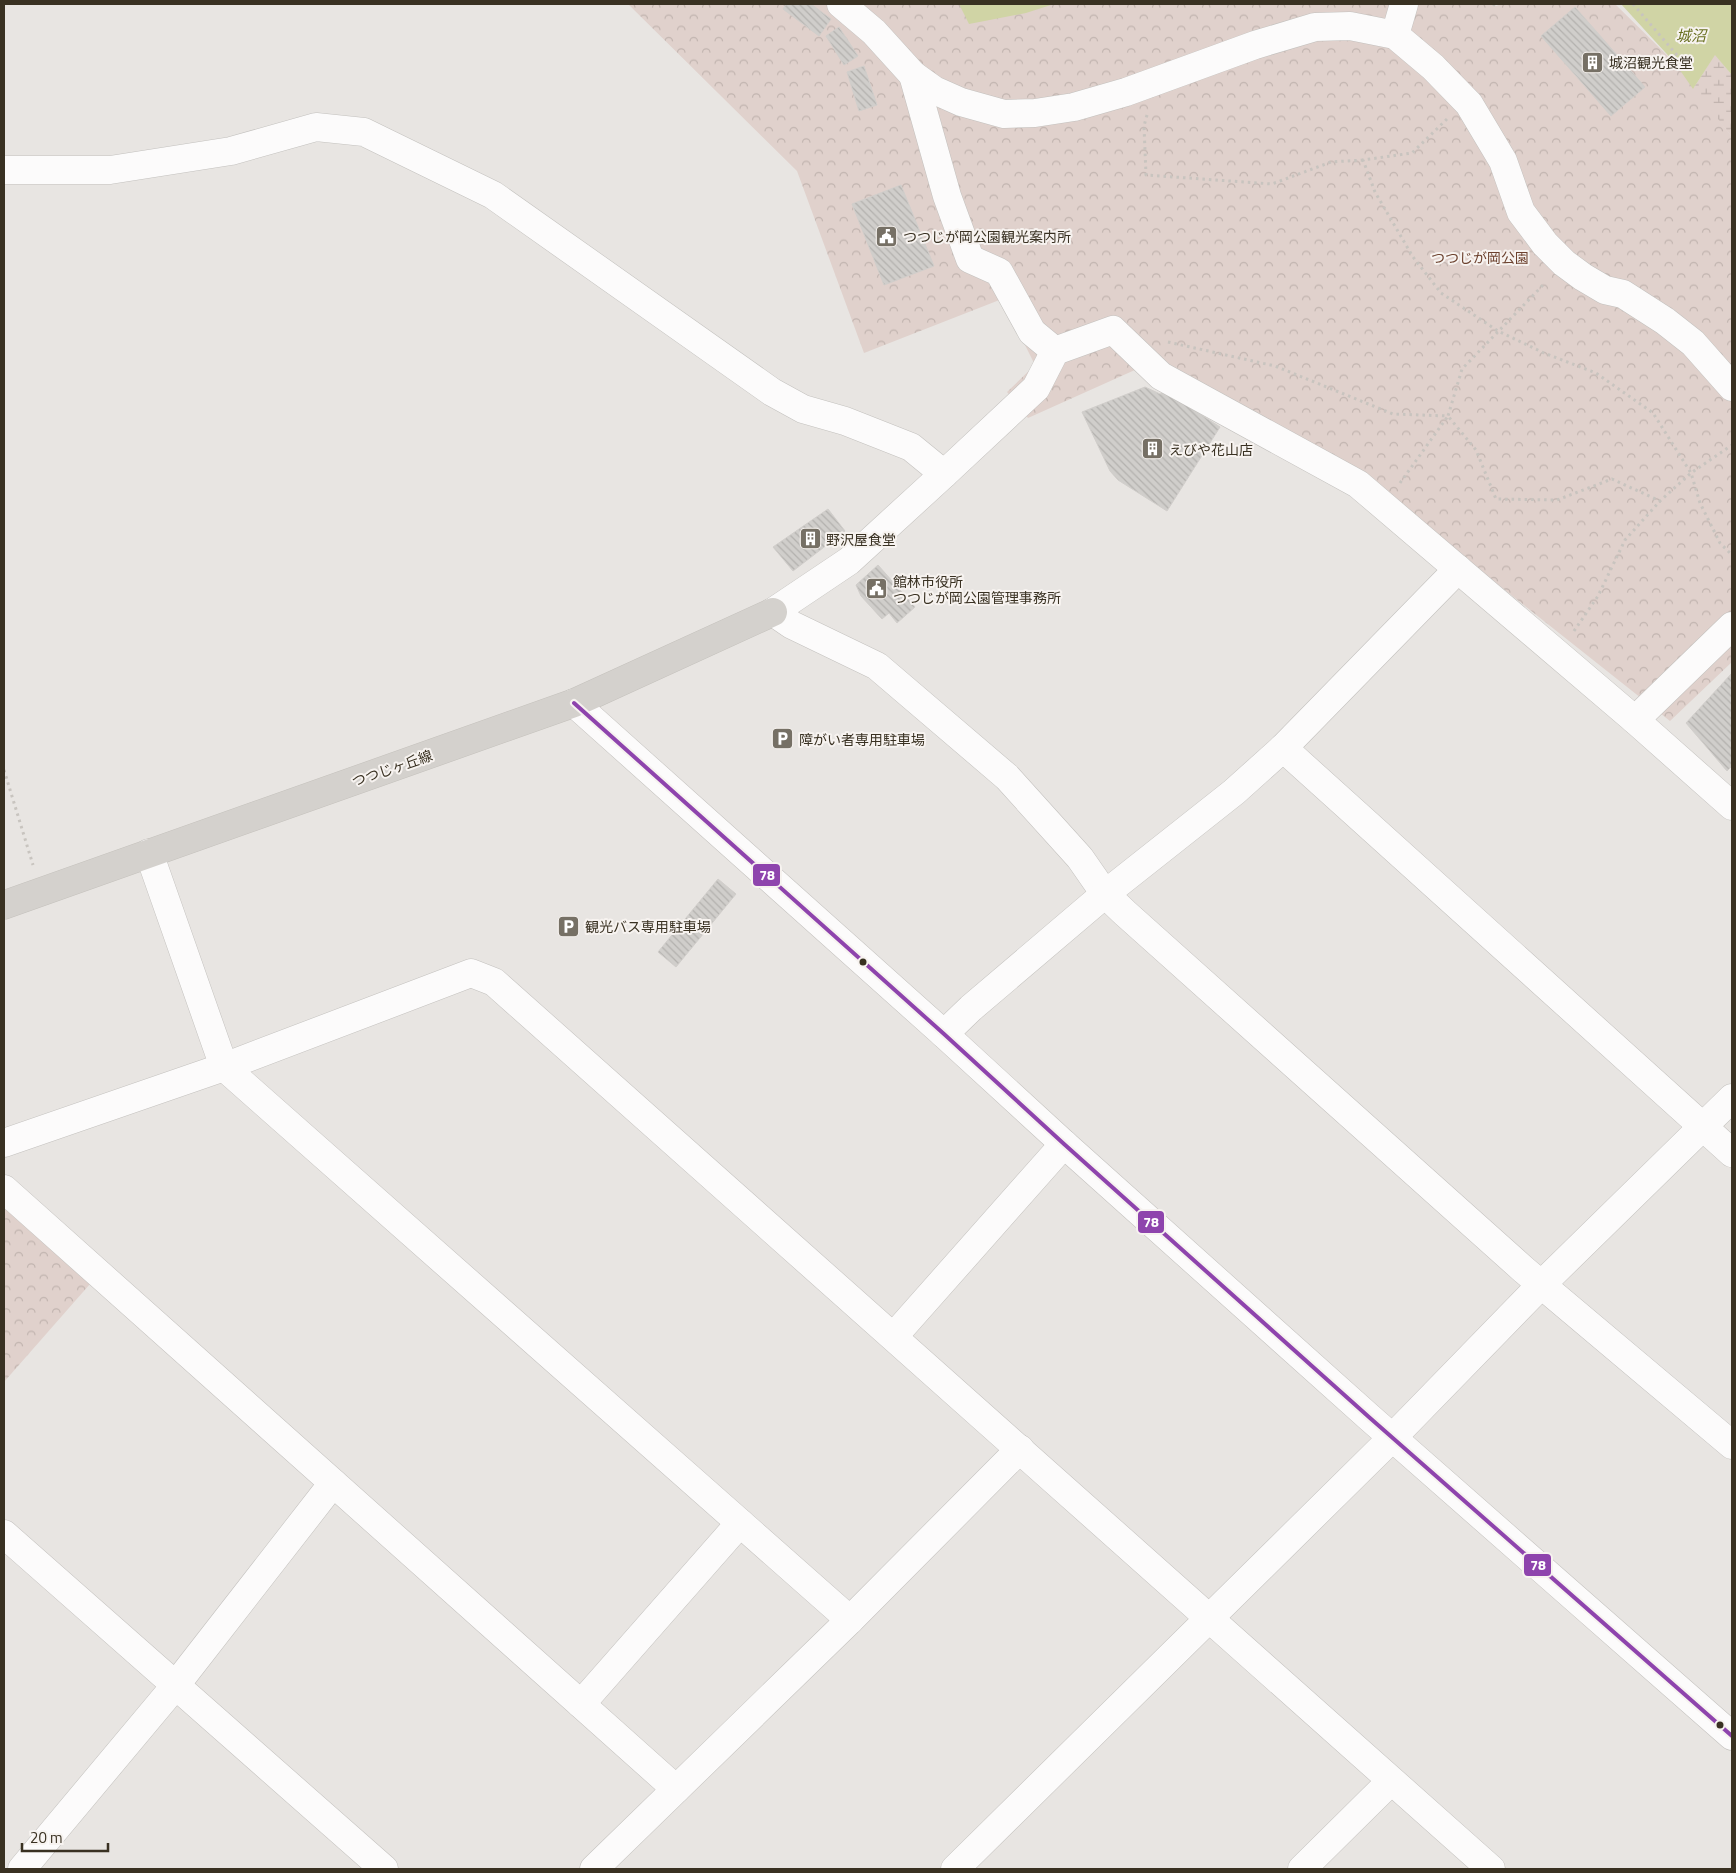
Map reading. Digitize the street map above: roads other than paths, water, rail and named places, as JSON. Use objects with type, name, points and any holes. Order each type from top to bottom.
[{"type":"main road","name":"つつじヶ丘線","points":[[4,905],[574,703],[773,612]]},
{"type":"street","points":[[841,4],[874,32],[914,75],[934,90],[961,102],[1004,114],[1035,113],[1074,108],[1314,26],[1350,26],[1395,35],[1460,94],[1474,111],[1503,161],[1514,187],[1521,212],[1545,244],[1564,263],[1605,290],[1623,294],[1665,321],[1693,343],[1732,388]]},
{"type":"street","points":[[1395,35],[1404,4]]},
{"type":"street","points":[[914,75],[947,196],[970,259],[999,272],[1032,332],[1055,351]]},
{"type":"street","points":[[4,170],[110,170],[231,151],[316,127],[364,132],[493,195],[772,392],[803,408],[845,421],[911,447],[944,474]]},
{"type":"street","points":[[1732,806],[1635,720],[1358,484],[1162,376],[1114,330],[1055,351],[1036,388],[944,474],[849,561],[773,612],[792,625],[877,666],[1007,777],[1080,858],[1105,894],[1541,1284],[1732,1444]]},
{"type":"street","points":[[944,1034],[971,1008],[1105,894],[1234,792],[1283,748],[1458,569]]},
{"type":"street","points":[[1635,720],[1732,626]]},
{"type":"street","points":[[574,703],[1392,1438],[1732,1736]]},
{"type":"street","points":[[1283,748],[1732,1153]]},
{"type":"street","points":[[149,853],[224,1067],[850,1620]]},
{"type":"street","points":[[4,1143],[224,1067],[471,973],[494,982],[1491,1869]]},
{"type":"street","points":[[955,1869],[1392,1438],[1541,1284],[1732,1098]]},
{"type":"street","points":[[894,1336],[1064,1144]]},
{"type":"street","points":[[4,1189],[676,1789]]},
{"type":"street","points":[[594,1869],[850,1620],[1020,1449]]},
{"type":"street","points":[[22,1869],[175,1686],[332,1483]]},
{"type":"street","points":[[581,1704],[740,1523]]},
{"type":"street","points":[[4,1534],[384,1869]]},
{"type":"street","points":[[1302,1869],[1391,1781]]},
{"type":"water","points":[[959,4],[1054,4],[1026,13],[969,24]]},
{"type":"water","name":"城沼","points":[[1621,4],[1732,4],[1732,75],[1715,55],[1693,89],[1675,63]]},
{"type":"place","name":"城沼観光食堂","points":[[1593,62]]},
{"type":"place","name":"つつじが岡公園観光案内所","points":[[887,236]]},
{"type":"place","name":"えびや花山店","points":[[1153,449]]},
{"type":"place","name":"野沢屋食堂","points":[[810,539]]},
{"type":"place","name":"館林市役所 つつじが岡公園管理事務所","points":[[877,589]]},
{"type":"place","name":"障がい者専用駐車場","points":[[783,739]]},
{"type":"place","name":"観光バス専用駐車場","points":[[569,926]]},
{"type":"park label","name":"つつじが岡公園","points":[[1480,257]]}]
